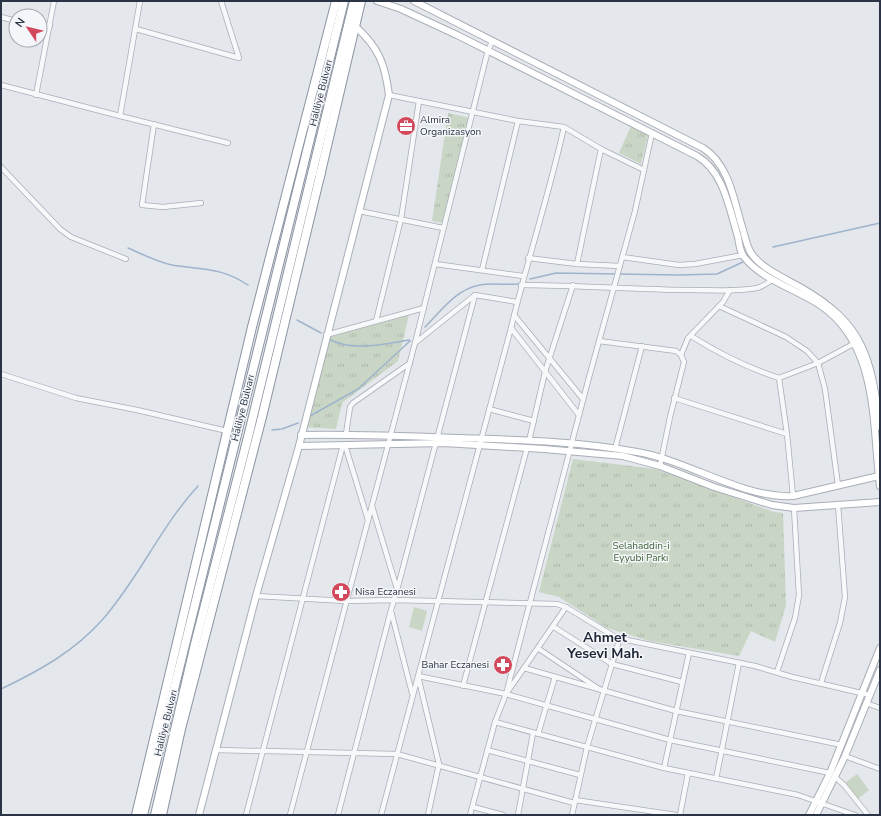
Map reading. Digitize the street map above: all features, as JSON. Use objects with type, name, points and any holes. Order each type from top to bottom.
[{"type":"highway","points":[[136,815],[205,531],[252,327],[287,196],[336,1]]},
{"type":"highway","name":"Haliliye Bulvarı","points":[[143,815],[344,1]]},
{"type":"highway","name":"Haliliye Bulvarı","points":[[155,815],[195,644],[249,433],[354,1]]},
{"type":"highway","points":[[162,815],[181,729],[231,531],[262,417],[361,1]]},
{"type":"highway","points":[[287,276],[321,172]]},
{"type":"highway","points":[[277,271],[287,196]]},
{"type":"highway","points":[[205,531],[238,431]]},
{"type":"highway","points":[[231,531],[249,433]]},
{"type":"street","points":[[36,95],[54,1]]},
{"type":"street","points":[[120,116],[140,1]]},
{"type":"street","points":[[136,29],[239,58],[221,1]]},
{"type":"street","points":[[377,1],[415,15],[488,50],[705,160],[715,171],[728,203],[743,255],[757,269],[821,306],[838,321],[855,343],[868,380],[880,486]]},
{"type":"street","points":[[414,1],[703,148],[717,158],[730,188],[750,252],[770,270],[825,303],[846,323],[859,340],[871,370],[880,427]]},
{"type":"street","points":[[199,815],[256,596],[299,446],[326,335],[389,95],[381,59],[369,38],[356,27]]},
{"type":"street","points":[[290,815],[410,363],[488,50],[492,42]]},
{"type":"street","points":[[1,85],[228,143]]},
{"type":"street","points":[[389,95],[518,121],[564,127],[601,149],[644,170]]},
{"type":"street","points":[[376,321],[401,219],[419,101]]},
{"type":"street","points":[[482,270],[518,121]]},
{"type":"street","points":[[154,124],[142,205],[163,207],[201,203]]},
{"type":"street","points":[[381,815],[490,409],[523,276],[556,163],[564,127]]},
{"type":"street","points":[[470,815],[495,722],[506,694],[583,399],[622,258],[652,133]]},
{"type":"street","points":[[577,264],[601,149]]},
{"type":"street","points":[[1,167],[60,229],[71,237],[126,259]]},
{"type":"street","points":[[359,211],[444,228]]},
{"type":"street","points":[[622,258],[679,265],[696,264],[743,255]]},
{"type":"street","points":[[528,258],[619,267]]},
{"type":"street","points":[[435,264],[523,276]]},
{"type":"street","points":[[522,285],[573,285],[613,289],[730,290],[756,288],[766,285],[773,279]]},
{"type":"street","points":[[529,441],[545,372],[573,285]]},
{"type":"street","points":[[681,355],[691,336],[719,306],[730,290]]},
{"type":"street","points":[[415,343],[475,295],[517,302]]},
{"type":"street","points":[[338,815],[390,610],[397,590],[475,295]]},
{"type":"street","points":[[719,306],[786,337],[807,351],[818,363],[826,389],[838,485]]},
{"type":"street","points":[[326,335],[424,308]]},
{"type":"street","points":[[514,315],[583,399]]},
{"type":"street","points":[[511,328],[579,415]]},
{"type":"street","points":[[691,336],[712,350],[757,371],[779,378],[818,363],[855,343]]},
{"type":"street","points":[[599,341],[676,351],[681,355],[684,362],[674,398],[660,466]]},
{"type":"street","points":[[615,448],[642,346]]},
{"type":"street","points":[[346,434],[350,407],[410,363]]},
{"type":"street","points":[[1,374],[76,398],[137,410],[227,431]]},
{"type":"street","points":[[779,378],[787,434],[793,496]]},
{"type":"street","points":[[674,398],[787,434]]},
{"type":"street","points":[[490,409],[534,421]]},
{"type":"street","points":[[301,435],[346,434],[480,442],[529,441],[615,448],[662,457],[752,491],[781,497],[793,496],[879,476]]},
{"type":"street","points":[[299,446],[436,440]]},
{"type":"street","points":[[480,442],[527,448],[623,456],[660,466],[714,487],[772,505],[794,508],[880,502]]},
{"type":"street","points":[[344,445],[368,520]]},
{"type":"street","points":[[246,815],[344,445]]},
{"type":"street","points":[[463,686],[527,448]]},
{"type":"street","points":[[822,683],[840,623],[845,596],[838,505]]},
{"type":"street","points":[[372,506],[397,590]]},
{"type":"street","points":[[777,672],[796,618],[799,595],[794,508]]},
{"type":"street","points":[[256,596],[346,601],[393,600],[548,603],[566,607],[617,638],[755,666],[870,695]]},
{"type":"street","points":[[506,694],[521,671],[539,649],[566,607]]},
{"type":"street","points":[[390,610],[413,694]]},
{"type":"street","points":[[554,627],[612,664],[682,682]]},
{"type":"street","points":[[572,815],[587,748],[618,644],[617,638]]},
{"type":"street","points":[[816,815],[830,772],[880,648]]},
{"type":"street","points":[[539,649],[603,692]]},
{"type":"street","points":[[664,768],[689,653]]},
{"type":"street","points":[[716,779],[739,663]]},
{"type":"street","points":[[524,668],[603,692],[676,711],[842,745]]},
{"type":"street","points":[[809,815],[835,777],[879,675]]},
{"type":"street","points":[[418,676],[506,694],[670,740],[722,749],[830,772]]},
{"type":"street","points":[[418,676],[439,764],[428,815]]},
{"type":"street","points":[[518,815],[528,762],[554,677]]},
{"type":"street","points":[[866,703],[880,708]]},
{"type":"street","points":[[495,722],[664,768],[820,801],[855,815]]},
{"type":"street","points":[[216,750],[397,754],[439,764],[481,777],[575,802],[676,815]]},
{"type":"street","points":[[487,750],[580,775]]},
{"type":"street","points":[[845,756],[880,769]]},
{"type":"street","points":[[680,815],[688,773]]},
{"type":"street","points":[[835,777],[844,785],[868,815]]},
{"type":"street","points":[[472,807],[503,815]]},
{"type":"green space","points":[[448,113],[470,118],[442,223],[432,221]]},
{"type":"green space","points":[[631,126],[648,135],[641,164],[619,153]]},
{"type":"green space","points":[[409,315],[398,361],[342,403],[336,429],[302,427],[327,338]]},
{"type":"green space","name":"Selahaddin-i Eyyubi Parkı","points":[[573,459],[656,469],[774,512],[783,513],[786,605],[775,642],[751,631],[739,656],[650,641],[607,628],[559,597],[539,592]]},
{"type":"green space","points":[[414,607],[427,611],[422,631],[409,627]]},
{"type":"green space","points":[[857,774],[869,790],[858,799],[845,783]]},
{"type":"waterway","points":[[773,247],[880,223]]},
{"type":"waterway","points":[[128,248],[166,264],[220,272],[238,279],[248,285]]},
{"type":"waterway","points":[[530,279],[556,273],[678,275],[717,274],[743,262]]},
{"type":"waterway","points":[[425,327],[456,296],[471,287],[485,284],[518,284]]},
{"type":"waterway","points":[[297,320],[321,333]]},
{"type":"waterway","points":[[329,339],[338,343],[358,346],[410,341]]},
{"type":"waterway","points":[[310,416],[358,389],[410,341]]},
{"type":"waterway","points":[[272,430],[282,429],[298,423]]},
{"type":"waterway","points":[[1,689],[56,659],[81,641],[103,619],[128,587],[161,535],[198,486]]},
{"type":"place","name":"Almira Organizasyon","points":[[406,126]]},
{"type":"place","name":"Nisa Eczanesi","points":[[341,592]]},
{"type":"place","name":"Bahar Eczanesi","points":[[503,665]]},
{"type":"district","name":"Ahmet Yesevi Mah.","points":[[605,646]]}]
